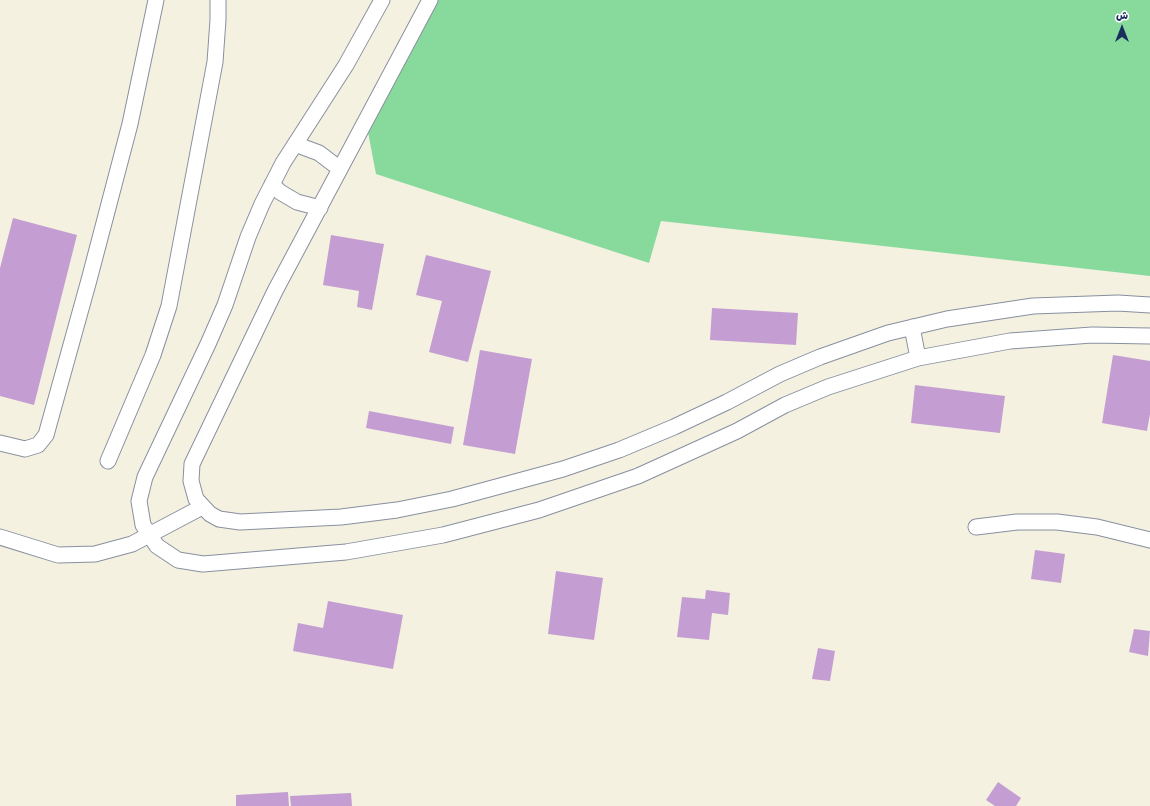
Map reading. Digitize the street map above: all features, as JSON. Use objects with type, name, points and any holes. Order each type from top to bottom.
[{"type":"street","points":[[0,442],[25,449],[38,445],[46,435],[123,153],[156,0]]},
{"type":"street","points":[[108,461],[153,355],[169,306],[215,62],[218,0]]},
{"type":"street","points":[[382,0],[330,92],[295,144],[272,184],[248,237],[225,305],[145,477],[139,501],[140,513],[148,536],[157,546],[178,560],[203,564],[346,552],[443,535],[539,510],[630,478],[688,454],[800,399],[873,371],[918,358],[1017,340],[1092,335],[1150,336]]},
{"type":"street","points":[[430,0],[275,291],[192,464],[190,472],[193,490],[202,507],[219,519],[229,522],[341,517],[397,510],[506,486],[619,450],[674,427],[727,402],[780,374],[820,357],[888,333],[991,311],[1033,306],[1118,303],[1150,305]]},
{"type":"street","points":[[295,144],[319,153],[340,169]]},
{"type":"street","points":[[272,184],[280,192],[297,202],[320,208]]},
{"type":"street","points":[[912,327],[918,358]]},
{"type":"street","points":[[0,537],[58,555],[77,556],[95,554],[114,550],[148,536],[202,507]]},
{"type":"street","points":[[976,527],[1017,522],[1057,522],[1097,527],[1150,540]]},
{"type":"green space","points":[[431,0],[1150,0],[1150,276],[661,221],[649,263],[376,174],[367,127]]},
{"type":"building","points":[[13,218],[77,235],[34,405],[0,396],[0,268]]},
{"type":"building","points":[[331,235],[384,244],[372,310],[357,307],[359,291],[323,285]]},
{"type":"building","points":[[426,255],[491,271],[468,362],[429,352],[442,301],[416,295]]},
{"type":"building","points":[[712,308],[798,313],[796,345],[710,340]]},
{"type":"building","points":[[480,350],[532,359],[515,454],[463,445]]},
{"type":"building","points":[[1113,355],[1150,361],[1150,414],[1147,431],[1102,423]]},
{"type":"building","points":[[915,385],[1005,396],[1000,433],[911,423]]},
{"type":"building","points":[[369,411],[454,427],[451,444],[366,428]]},
{"type":"building","points":[[1035,550],[1065,554],[1061,583],[1031,579]]},
{"type":"building","points":[[556,571],[603,578],[594,640],[548,634]]},
{"type":"building","points":[[706,590],[730,593],[728,615],[712,613],[709,640],[677,637],[682,597],[705,599]]},
{"type":"building","points":[[328,601],[403,615],[393,669],[293,651],[298,623],[323,628]]},
{"type":"building","points":[[1134,629],[1150,631],[1148,656],[1129,652]]},
{"type":"building","points":[[818,648],[835,651],[830,681],[812,679]]},
{"type":"building","points":[[998,782],[1021,798],[1016,806],[995,806],[986,800]]},
{"type":"building","points":[[288,792],[289,806],[236,806],[236,795]]},
{"type":"building","points":[[351,793],[352,806],[291,806],[290,796]]}]
